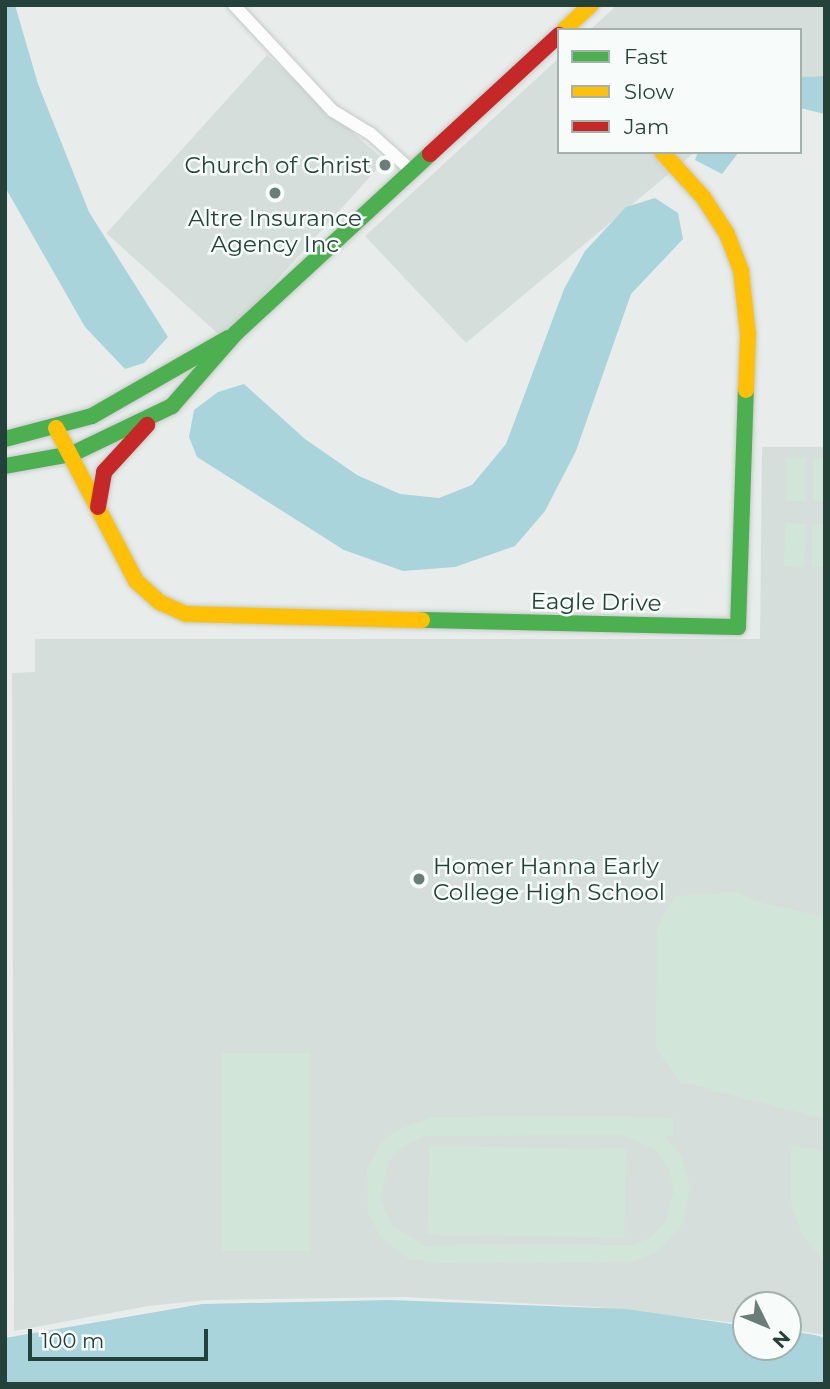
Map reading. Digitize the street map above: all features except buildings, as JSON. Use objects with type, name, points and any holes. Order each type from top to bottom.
[{"type":"street","points":[[234,5],[333,111],[372,134],[412,171]]},
{"type":"street","points":[[568,28],[591,5]]},
{"type":"street","points":[[99,506],[104,472],[158,414],[199,380],[236,333],[557,39]]},
{"type":"street","name":"Eagle Drive","points":[[56,428],[72,454],[136,581],[159,602],[186,614],[738,627],[748,334],[741,271],[727,234],[709,206],[664,154]]},
{"type":"street","points":[[5,439],[56,428],[128,398],[236,333]]},
{"type":"street","points":[[5,466],[72,454],[158,414]]},
{"type":"shaded area","points":[[617,5],[825,5],[825,76],[802,77],[802,28],[592,28]]},
{"type":"shaded area","points":[[267,55],[384,161],[224,339],[106,233]]},
{"type":"shaded area","points":[[557,60],[557,154],[693,154],[466,343],[365,236]]},
{"type":"shaded area","name":"Homer Hanna Early College High School","points":[[762,447],[825,447],[825,1335],[802,1331],[802,1291],[732,1291],[732,1322],[596,1307],[404,1297],[208,1300],[148,1306],[14,1331],[12,673],[35,672],[35,639],[760,639]]},
{"type":"green space","points":[[786,458],[806,458],[806,501],[786,501]]},
{"type":"green space","points":[[813,458],[825,458],[825,501],[813,501]]},
{"type":"green space","points":[[786,523],[806,524],[804,567],[784,566]]},
{"type":"green space","points":[[812,524],[825,524],[825,567],[812,567]]},
{"type":"green space","points":[[739,893],[757,902],[819,916],[825,912],[825,1119],[679,1081],[656,1048],[657,929],[667,909],[675,896]]},
{"type":"green space","points":[[222,1053],[310,1053],[310,1251],[222,1251]]},
{"type":"green space","points":[[433,1117],[673,1118],[673,1135],[664,1136],[681,1156],[690,1186],[683,1223],[658,1251],[632,1262],[436,1263],[406,1257],[381,1237],[368,1213],[367,1169],[382,1142],[397,1130]],"holes":[[[624,1135],[656,1150],[669,1169],[674,1190],[666,1221],[651,1237],[634,1245],[425,1246],[393,1227],[381,1201],[388,1162],[400,1148],[424,1136]]]},
{"type":"green space","points":[[429,1146],[626,1149],[624,1237],[427,1234]]},
{"type":"green space","points":[[791,1146],[825,1152],[825,1262],[803,1236],[791,1205]]},
{"type":"water","points":[[5,5],[15,5],[38,84],[89,212],[168,337],[144,363],[125,369],[85,327],[5,187]]},
{"type":"water","points":[[825,76],[825,114],[802,108],[802,77]]},
{"type":"water","points":[[697,154],[737,154],[722,174],[695,160]]},
{"type":"water","points":[[655,198],[678,213],[683,239],[631,294],[576,451],[545,511],[515,546],[455,567],[403,571],[344,550],[197,457],[189,437],[194,410],[218,392],[244,384],[305,439],[357,475],[400,494],[439,498],[472,485],[506,444],[564,289],[585,251],[626,207]]},
{"type":"water","points":[[389,1300],[626,1309],[732,1324],[732,1361],[802,1361],[802,1333],[825,1338],[825,1384],[5,1384],[5,1338],[202,1304]]},
{"type":"traffic: fast","points":[[5,466],[72,454],[172,406],[236,333],[430,154]]},
{"type":"traffic: fast","points":[[5,439],[92,416],[228,338]]},
{"type":"traffic: fast","points":[[422,620],[738,627],[746,390]]},
{"type":"traffic: slow","points":[[566,28],[591,5]]},
{"type":"traffic: slow","points":[[664,154],[703,197],[727,234],[741,271],[748,334],[746,390]]},
{"type":"traffic: slow","points":[[56,428],[136,581],[159,602],[186,614],[422,620]]},
{"type":"traffic: jam","points":[[430,154],[557,37]]},
{"type":"traffic: jam","points":[[98,507],[104,472],[147,425]]},
{"type":"place","name":"Church of Christ","points":[[385,165]]},
{"type":"place","name":"Altre Insurance Agency Inc","points":[[275,193]]},
{"type":"place","name":"Homer Hanna Early College High School","points":[[419,879]]}]
